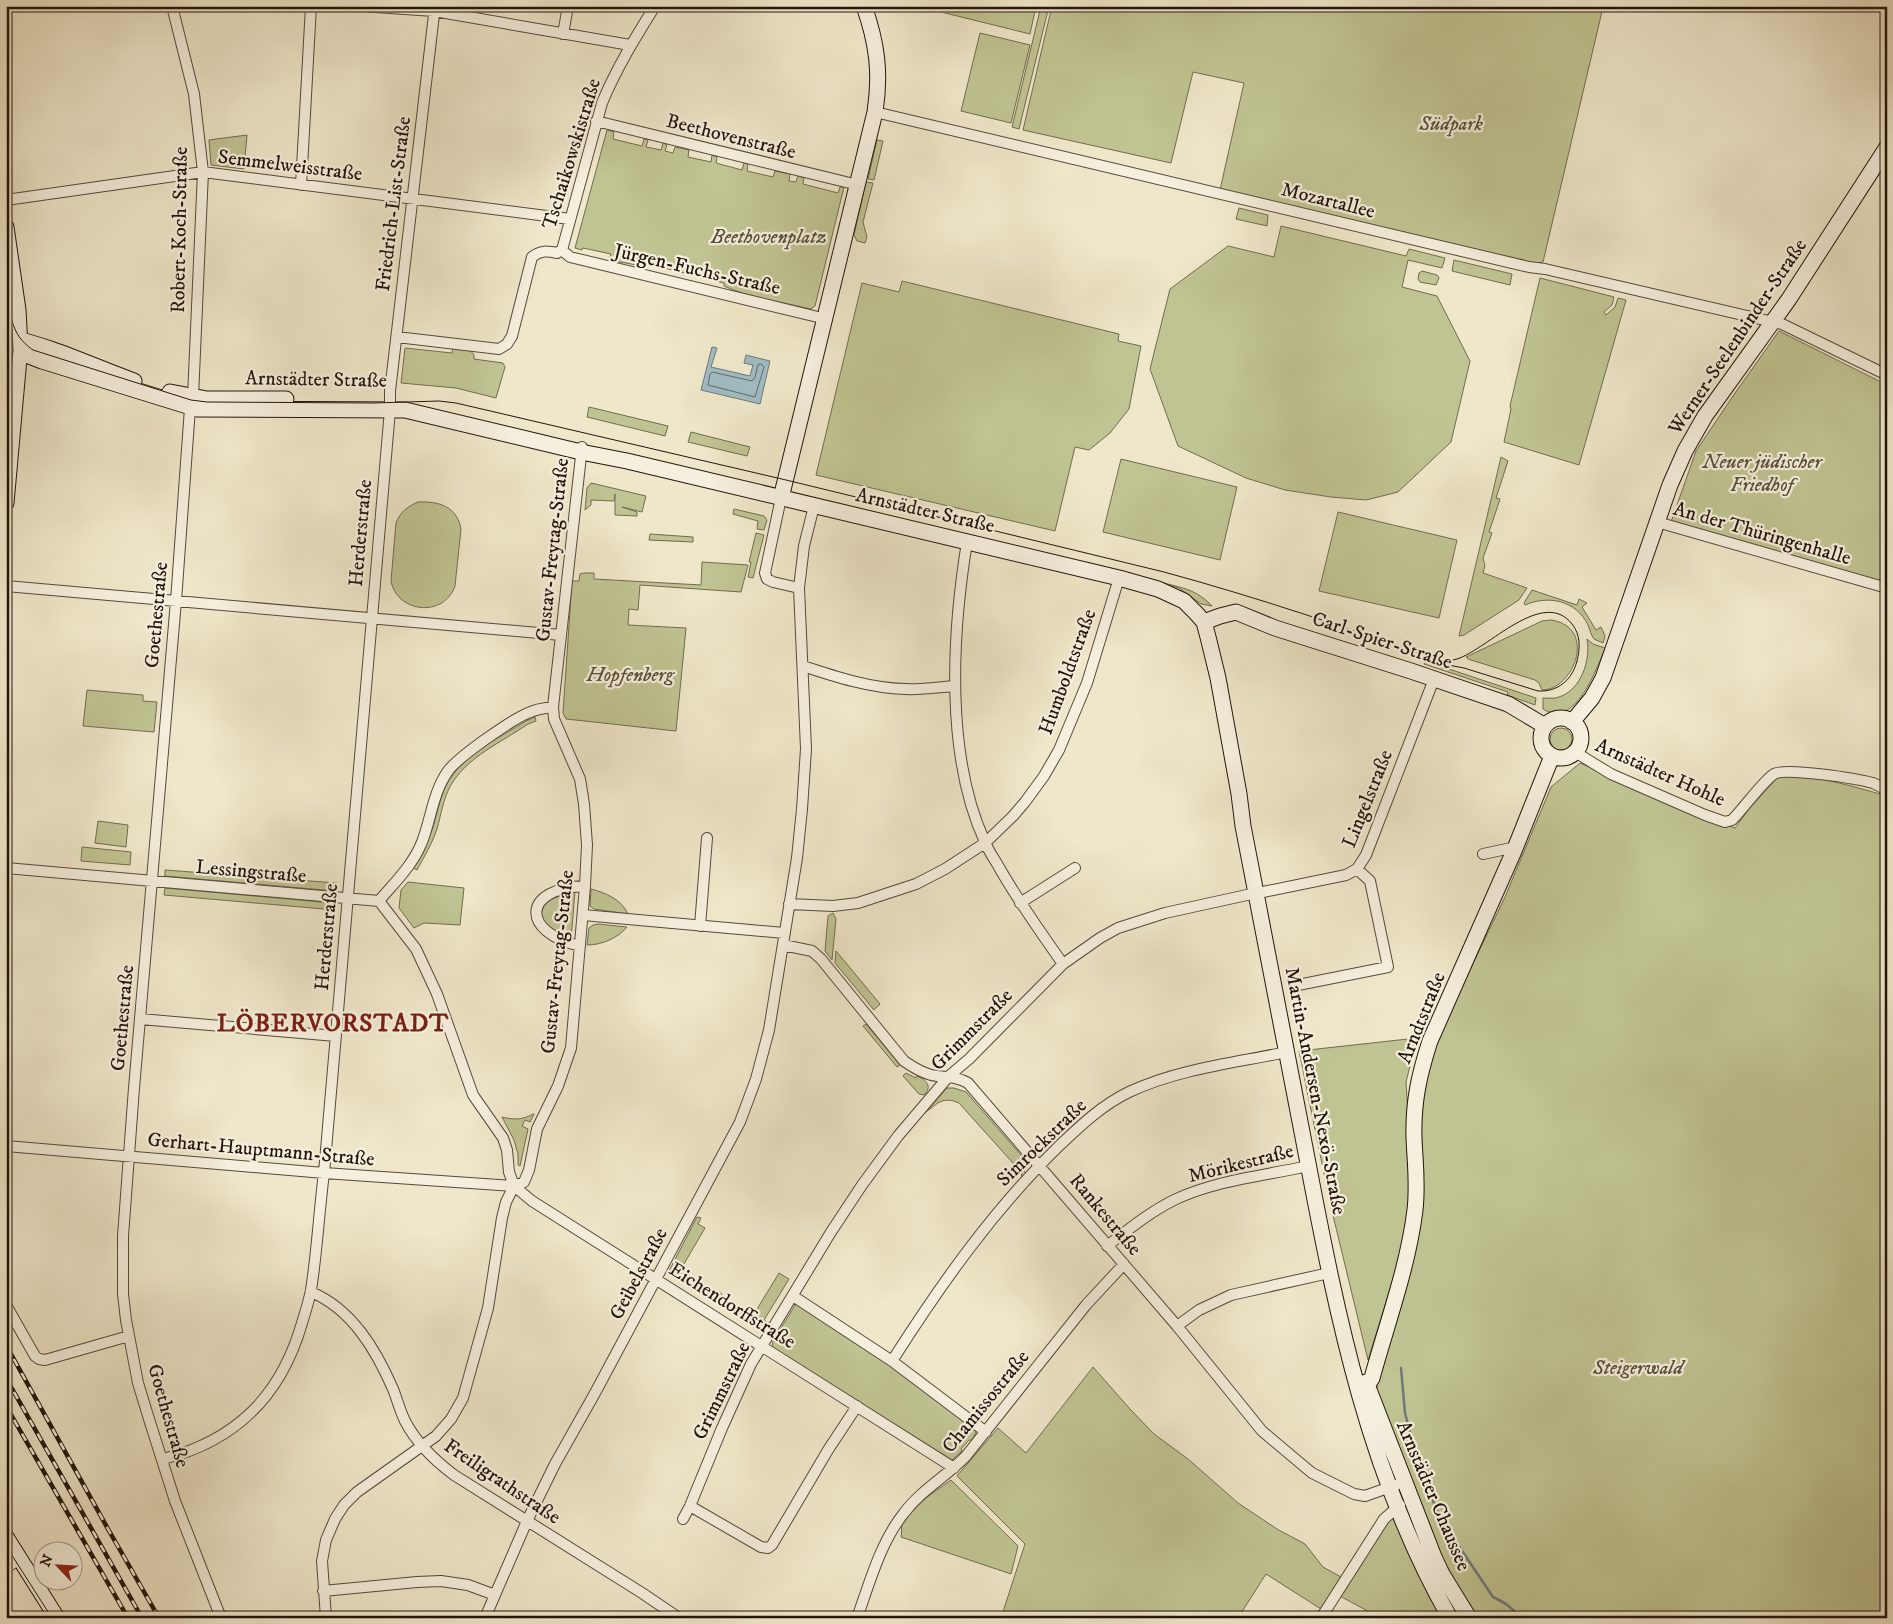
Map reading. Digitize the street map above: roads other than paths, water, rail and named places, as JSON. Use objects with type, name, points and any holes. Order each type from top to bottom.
[{"type":"main road","points":[[781,498],[875,112],[879,87],[877,57],[864,6]]},
{"type":"main road","name":"Werner-Seelenbinder-Straße","points":[[1572,722],[1592,698],[1603,678],[1670,485],[1685,451],[1705,416],[1774,322],[1887,147]]},
{"type":"main road","points":[[6,227],[18,310],[13,344],[6,503]]},
{"type":"main road","name":"Arnstädter Straße","points":[[13,344],[192,402],[206,410],[416,403],[550,436],[582,449],[627,461],[1119,578],[1172,594],[1184,601],[1204,622]]},
{"type":"main road","name":"Carl-Spier-Straße","points":[[1204,622],[1236,612],[1276,628],[1508,704],[1545,726]]},
{"type":"main road","name":"Martin-Andersen-Nexö-Straße","points":[[1204,622],[1218,678],[1240,799],[1250,826],[1287,1052],[1329,1273],[1362,1387]]},
{"type":"main road","points":[[1558,719],[1572,722],[1578,728],[1581,739],[1575,752],[1564,758],[1552,756],[1542,746],[1541,739],[1545,726],[1558,719]]},
{"type":"main road","name":"Arndtstraße","points":[[1362,1387],[1372,1378],[1412,1232],[1417,1190],[1414,1138],[1416,1089],[1423,1062],[1430,1041],[1515,849],[1552,756]]},
{"type":"main road","name":"Martin-Andersen-Nexö-Straße","points":[[1260,893],[1340,1271],[1362,1387]]},
{"type":"main road","name":"Arnstädter Chaussee","points":[[1362,1387],[1442,1574],[1469,1618]]},
{"type":"main road","name":"Arnstädter Chaussee","points":[[1362,1387],[1377,1454],[1417,1554],[1450,1618]]},
{"type":"main road","points":[[6,1537],[14,1563],[57,1618]]},
{"type":"street","name":"Robert-Koch-Straße","points":[[172,6],[194,94],[203,172],[192,402]]},
{"type":"street","points":[[301,185],[311,6]]},
{"type":"street","points":[[360,6],[434,8],[563,34],[630,45]]},
{"type":"street","points":[[563,34],[568,6]]},
{"type":"street","name":"Tschaikowskistraße","points":[[397,338],[499,349],[507,344],[512,336],[532,257],[538,252],[544,251],[557,254],[562,250],[602,103],[630,45],[655,6]]},
{"type":"street","name":"Friedrich-List-Straße","points":[[390,405],[434,8]]},
{"type":"street","name":"Mozartallee","points":[[875,112],[1529,268],[1545,269],[1782,324],[1887,375]]},
{"type":"street","name":"Beethovenstraße","points":[[596,121],[858,185]]},
{"type":"street","name":"Semmelweisstraße","points":[[6,200],[203,172],[570,219]]},
{"type":"street","name":"Jürgen-Fuchs-Straße","points":[[562,250],[570,257],[578,260],[826,319]]},
{"type":"street","name":"Goethestraße","points":[[192,402],[140,1019],[122,1264],[123,1294],[138,1383],[176,1501],[221,1618]]},
{"type":"street","name":"Herderstraße","points":[[163,1459],[189,1452],[208,1444],[232,1430],[260,1406],[276,1384],[289,1358],[297,1339],[311,1292],[324,1173],[390,405]]},
{"type":"street","name":"Gustav-Freytag-Straße","points":[[326,1618],[322,1561],[335,1519],[356,1492],[436,1436],[451,1418],[463,1398],[488,1308],[506,1202],[514,1186],[524,1182],[529,1170],[537,1129],[558,1086],[571,1048],[583,915],[587,845],[580,779],[554,719],[554,707],[582,449]]},
{"type":"street","points":[[781,498],[765,573],[767,579],[773,582],[799,588]]},
{"type":"street","name":"Geibelstraße","points":[[485,1618],[527,1521],[555,1464],[740,1122],[756,1079],[769,1030],[798,848],[806,749],[799,588],[804,546],[814,506]]},
{"type":"street","name":"An der Thüringenhalle","points":[[1657,522],[1887,588]]},
{"type":"street","points":[[967,542],[959,608],[955,686],[958,730],[969,798],[985,843],[1020,903],[1063,964]]},
{"type":"street","name":"Humboldtstraße","points":[[790,904],[832,906],[858,903],[916,884],[945,869],[985,843],[1025,802],[1044,776],[1059,750],[1087,683],[1119,578]]},
{"type":"street","points":[[6,586],[561,635]]},
{"type":"street","points":[[803,666],[836,677],[881,687],[905,689],[955,686]]},
{"type":"street","name":"Lingelstraße","points":[[1260,893],[1346,875],[1357,869],[1366,855],[1434,679]]},
{"type":"street","points":[[514,1186],[509,1172],[507,1150],[503,1138],[473,1095],[437,994],[416,949],[379,900],[412,863],[429,823],[438,788],[448,770],[460,758],[526,714],[541,708],[554,707]]},
{"type":"street","name":"Arnstädter Hohle","points":[[1575,752],[1611,774],[1725,822],[1732,820],[1766,782],[1774,775],[1783,771],[1874,784],[1887,791]]},
{"type":"street","points":[[700,926],[707,838]]},
{"type":"street","points":[[1483,854],[1515,849]]},
{"type":"street","name":"Lessingstraße","points":[[6,868],[379,900]]},
{"type":"street","points":[[1020,903],[1075,868]]},
{"type":"street","points":[[1298,985],[1388,967],[1370,881],[1357,869]]},
{"type":"street","points":[[580,946],[567,943],[542,928],[536,919],[537,907],[544,896],[551,892],[571,886],[585,886]]},
{"type":"street","name":"Grimmstraße","points":[[683,1519],[751,1364],[762,1345],[862,1185],[898,1136],[949,1076],[969,1059],[1063,964],[1100,938],[1135,922],[1165,913],[1260,893]]},
{"type":"street","points":[[583,915],[784,933]]},
{"type":"street","name":"Rankestraße","points":[[783,945],[812,952],[821,959],[904,1061],[927,1074],[949,1076],[968,1083],[1177,1326],[1262,1431],[1312,1473],[1354,1494],[1365,1496],[1404,1482]]},
{"type":"street","points":[[140,1019],[336,1036]]},
{"type":"street","name":"Simrockstraße","points":[[892,1361],[951,1273],[1003,1206],[1040,1165],[1082,1124],[1128,1092],[1174,1076],[1287,1052]]},
{"type":"street","name":"Gerhart-Hauptmann-Straße","points":[[6,1146],[324,1173],[514,1186]]},
{"type":"street","name":"Mörikestraße","points":[[1107,1246],[1142,1219],[1174,1200],[1191,1193],[1249,1177],[1308,1166]]},
{"type":"street","name":"Eichendorffstraße","points":[[514,1186],[532,1201],[954,1468]]},
{"type":"street","name":"Chamissostraße","points":[[857,1618],[881,1552],[904,1512],[921,1494],[966,1456],[1086,1304],[1124,1264]]},
{"type":"street","points":[[1177,1326],[1199,1310],[1231,1295],[1329,1273]]},
{"type":"street","name":"Freiligrathstraße","points":[[311,1292],[334,1304],[368,1342],[383,1367],[405,1420],[421,1446],[437,1462],[454,1475],[677,1617]]},
{"type":"street","points":[[793,1296],[892,1361],[986,1432]]},
{"type":"street","points":[[6,1305],[39,1360],[45,1360],[129,1336]]},
{"type":"street","points":[[690,1506],[761,1547],[768,1548],[772,1545],[828,1450],[858,1406]]},
{"type":"street","points":[[1321,1618],[1384,1519],[1397,1506],[1411,1498]]},
{"type":"street","points":[[323,1591],[441,1581],[468,1585],[495,1595]]},
{"type":"water","points":[[712,347],[717,348],[711,367],[750,376],[753,365],[744,363],[746,355],[770,361],[760,404],[701,390]]},
{"type":"waterway","points":[[1401,1368],[1405,1413],[1415,1453]]},
{"type":"waterway","points":[[1418,1463],[1440,1518],[1493,1597],[1508,1605],[1520,1618]]},
{"type":"tram line","points":[[6,284],[10,313],[15,329],[19,337],[33,350],[191,400],[207,402],[374,403],[439,401],[456,403],[786,480],[1164,572],[1302,613],[1438,660],[1448,661],[1457,659],[1470,653],[1515,624],[1531,616],[1546,612],[1560,614],[1572,624],[1578,637],[1578,656],[1572,674],[1563,684],[1545,691],[1538,691],[1464,668],[1432,662]]},
{"type":"tram line","points":[[6,435],[13,350],[12,329]]},
{"type":"tram line","points":[[6,1546],[52,1618]]},
{"type":"railway","points":[[6,1345],[159,1618]]},
{"type":"railway","points":[[6,1378],[142,1618]]},
{"type":"railway","points":[[6,1406],[128,1618]]},
{"type":"district","name":"LÖBERVORSTADT","points":[[333,1023]]},
{"type":"park label","name":"Südpark","points":[[1451,124]]},
{"type":"park label","name":"Beethovenplatz","points":[[769,237]]},
{"type":"park label","name":"Neuer jüdischer Friedhof","points":[[1762,474]]},
{"type":"park label","name":"Hopfenberg","points":[[630,675]]},
{"type":"park label","name":"Steigerwald","points":[[1638,1368]]}]
